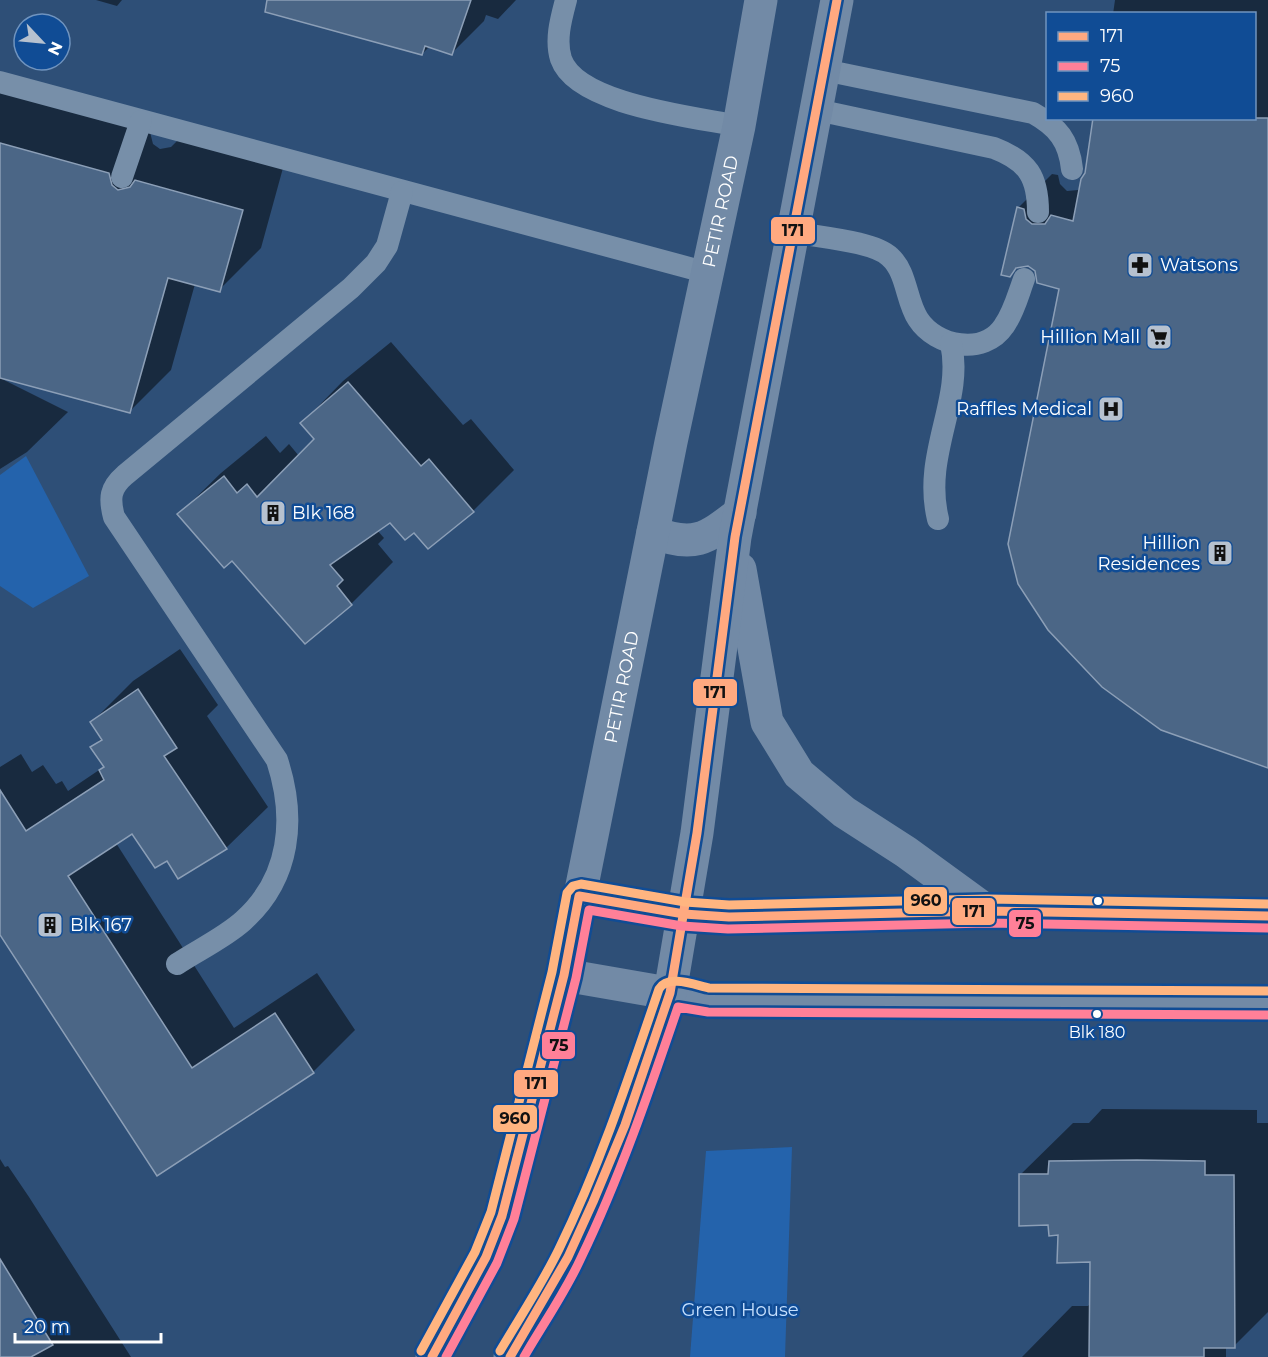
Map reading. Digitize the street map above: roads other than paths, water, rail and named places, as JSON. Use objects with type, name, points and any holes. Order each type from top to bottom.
[{"type":"main road","name":"PETIR ROAD","points":[[432,1357],[486,1257],[502,1216],[564,975],[653,532],[739,126],[761,0]]},
{"type":"main road","points":[[510,1357],[568,1257],[593,1202],[625,1125],[670,993],[684,914],[737,525],[837,0]]},
{"type":"main road","points":[[653,532],[676,541],[711,536],[737,525]]},
{"type":"main road","points":[[737,525],[767,722],[799,774],[844,812],[906,852],[987,911]]},
{"type":"main road","points":[[579,896],[684,914],[729,917],[987,911],[1268,916]]},
{"type":"main road","points":[[564,975],[708,1000],[1268,1003]]},
{"type":"lane","points":[[566,0],[558,30],[561,60],[581,84],[609,99],[739,126]]},
{"type":"lane","points":[[824,70],[1034,113],[1049,122],[1062,134],[1070,149],[1072,169]]},
{"type":"lane","points":[[0,82],[708,273]]},
{"type":"lane","points":[[817,110],[994,148],[1014,156],[1029,171],[1038,189],[1038,212]]},
{"type":"lane","points":[[123,177],[141,121]]},
{"type":"lane","points":[[177,964],[242,922],[269,889],[288,838],[286,786],[277,760],[114,517],[110,497],[115,484],[125,475],[351,288],[376,263],[387,246],[402,192]]},
{"type":"lane","points":[[793,232],[874,248],[890,257],[898,270],[918,319],[927,330],[951,343],[978,344],[1004,328],[1024,279]]},
{"type":"lane","points":[[938,519],[932,480],[955,365],[951,343]]},
{"type":"place","name":"Watsons","points":[[1140,265]]},
{"type":"place","name":"Hillion Mall","points":[[1159,337]]},
{"type":"place","name":"Raffles Medical","points":[[1111,409]]},
{"type":"place","name":"Blk 168","points":[[273,513]]},
{"type":"place","name":"Hillion Residences","points":[[1220,553]]},
{"type":"place","name":"Blk 167","points":[[50,925]]},
{"type":"place","name":"Blk 180","points":[[1097,1014]]},
{"type":"park label","name":"Green House","points":[[740,1310]]}]
